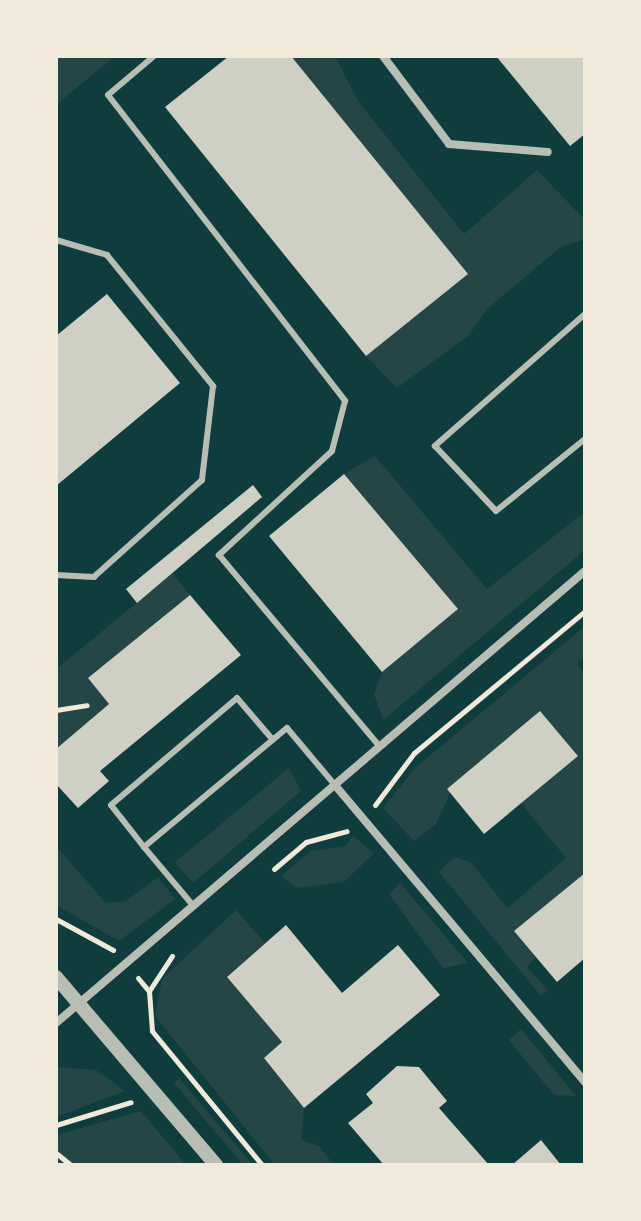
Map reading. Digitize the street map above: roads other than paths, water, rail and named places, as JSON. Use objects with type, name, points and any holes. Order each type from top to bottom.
[{"type":"street","points":[[383,56],[449,144],[548,152]]},
{"type":"street","points":[[56,1023],[123,961],[585,571]]},
{"type":"street","points":[[334,784],[585,1082]]},
{"type":"street","points":[[56,977],[216,1165]]},
{"type":"lane","points":[[154,56],[108,95],[345,401],[332,451],[219,555],[379,746]]},
{"type":"lane","points":[[56,240],[107,255],[213,386],[202,480],[94,577],[56,575]]},
{"type":"lane","points":[[585,314],[435,446],[496,511],[585,439]]},
{"type":"lane","points":[[191,903],[111,805],[237,698],[273,740]]},
{"type":"lane","points":[[144,847],[287,728],[334,784]]}]
